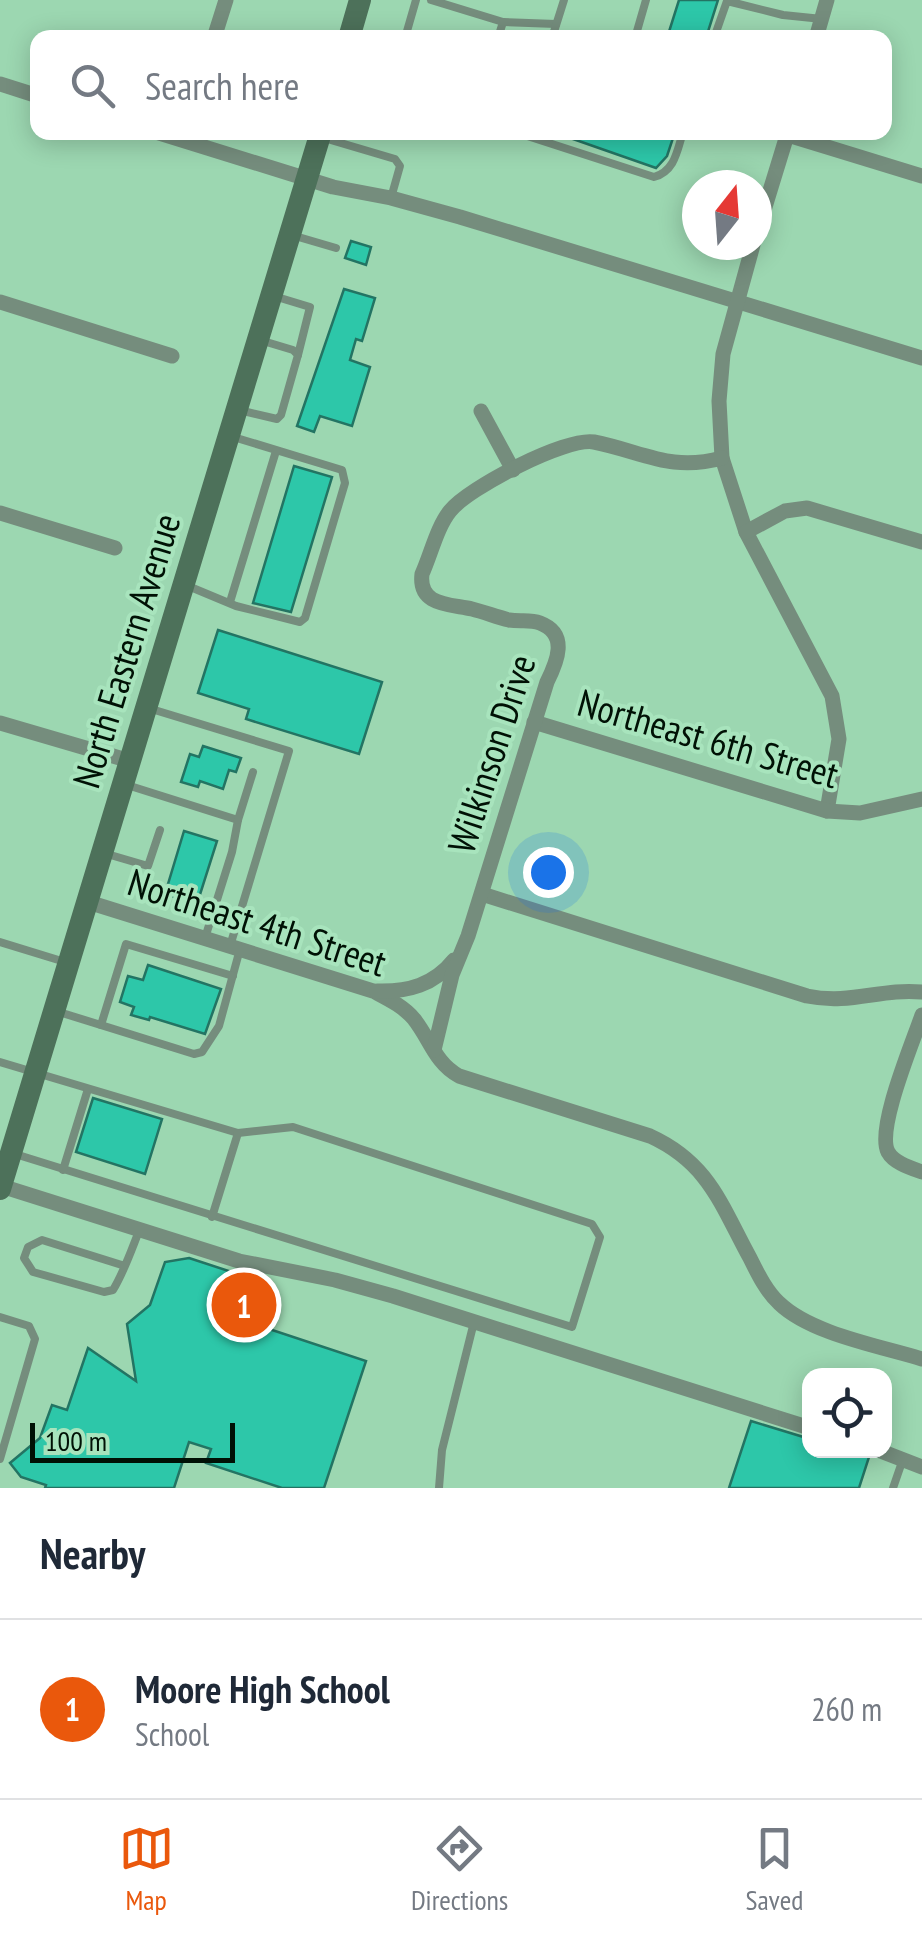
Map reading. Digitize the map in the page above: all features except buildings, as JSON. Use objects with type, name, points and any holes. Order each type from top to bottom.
[{"type":"main road","points":[[351,30],[360,0]]},
{"type":"main road","name":"North Eastern Avenue","points":[[0,1188],[320,140]]},
{"type":"street","points":[[217,30],[226,0]]},
{"type":"street","points":[[819,30],[828,0]]},
{"type":"street","points":[[0,84],[30,93]]},
{"type":"street","points":[[195,140],[308,179],[392,198],[922,358]]},
{"type":"street","points":[[772,185],[786,140]]},
{"type":"street","points":[[807,140],[922,176]]},
{"type":"street","points":[[748,260],[726,334],[721,376],[722,458],[746,532],[828,685],[834,705],[839,739],[827,810]]},
{"type":"street","points":[[0,302],[172,356]]},
{"type":"street","points":[[481,411],[513,470]]},
{"type":"street","name":"Wilkinson Drive","points":[[434,1050],[459,954],[560,653],[551,631],[538,622],[508,620],[441,604],[428,595],[421,583],[452,508],[555,448],[583,442],[680,465],[722,458]]},
{"type":"street","points":[[746,532],[784,511],[808,508],[922,542]]},
{"type":"street","points":[[0,513],[115,548]]},
{"type":"street","name":"Northeast 6th Street","points":[[534,722],[827,810],[860,813],[922,800]]},
{"type":"street","points":[[0,723],[126,772]]},
{"type":"street","points":[[482,894],[807,996],[844,1000],[898,991],[922,992]]},
{"type":"street","name":"Northeast 4th Street","points":[[88,902],[373,991],[404,1010],[448,1070],[459,1076],[650,1136],[680,1151],[702,1172],[762,1283],[779,1304],[820,1327],[922,1358]]},
{"type":"street","points":[[373,991],[409,990],[423,985],[447,969],[459,954]]},
{"type":"street","points":[[922,1015],[890,1113],[886,1144],[894,1159],[922,1172]]},
{"type":"street","points":[[0,1188],[239,1262],[334,1280],[802,1425]]},
{"type":"street","points":[[892,1455],[922,1466]]},
{"type":"lane","points":[[407,30],[416,0]]},
{"type":"lane","points":[[431,0],[503,22],[556,24]]},
{"type":"lane","points":[[554,30],[564,0]]},
{"type":"lane","points":[[637,30],[646,0]]},
{"type":"lane","points":[[717,30],[726,1],[783,16],[822,19]]},
{"type":"lane","points":[[500,30],[503,22]]},
{"type":"lane","points":[[336,140],[396,160],[400,166],[392,198]]},
{"type":"lane","points":[[539,140],[654,178],[673,164],[680,140]]},
{"type":"lane","points":[[291,235],[336,248]]},
{"type":"lane","points":[[238,410],[277,419],[298,356],[310,307],[272,295]]},
{"type":"lane","points":[[259,340],[293,350],[298,356]]},
{"type":"lane","points":[[184,585],[293,622],[305,618],[346,478],[342,470],[230,436]]},
{"type":"lane","points":[[230,602],[276,452]]},
{"type":"lane","points":[[54,1010],[194,1054],[202,1052],[219,1026],[233,976],[235,947],[288,751],[146,707]]},
{"type":"lane","points":[[126,772],[238,820]]},
{"type":"lane","points":[[205,938],[253,772]]},
{"type":"lane","points":[[102,853],[148,866],[160,830]]},
{"type":"lane","points":[[0,942],[69,963]]},
{"type":"lane","points":[[101,1025],[126,944],[233,976]]},
{"type":"lane","points":[[0,1062],[238,1132],[293,1127],[592,1224],[600,1237],[572,1327],[11,1153]]},
{"type":"lane","points":[[64,1170],[88,1089]]},
{"type":"lane","points":[[212,1216],[238,1132]]},
{"type":"lane","points":[[125,1266],[42,1240],[28,1247],[24,1258],[33,1272],[104,1292],[114,1290],[125,1266],[139,1231]]},
{"type":"lane","points":[[0,1317],[30,1326],[35,1339],[0,1459]]},
{"type":"lane","points":[[439,1488],[442,1450],[474,1322]]},
{"type":"lane","points":[[894,1488],[902,1459]]},
{"type":"place","name":"Moore High School","points":[[244,1305]]}]
